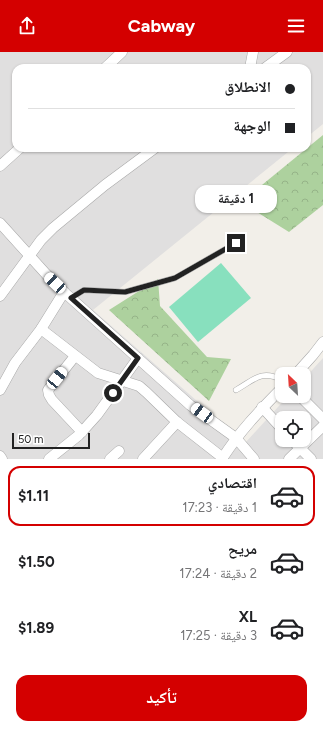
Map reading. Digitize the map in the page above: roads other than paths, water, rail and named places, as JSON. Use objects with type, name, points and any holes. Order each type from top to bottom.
[{"type":"street","points":[[109,64],[122,52]]},
{"type":"street","points":[[251,64],[253,52]]},
{"type":"street","points":[[270,64],[287,52]]},
{"type":"street","points":[[0,166],[16,152]]},
{"type":"street","points":[[0,296],[41,240],[104,185],[149,152]]},
{"type":"street","points":[[0,224],[67,295],[190,404],[236,438],[254,459]]},
{"type":"street","points":[[0,390],[15,363],[67,295]]},
{"type":"street","points":[[41,329],[98,373],[139,386],[177,422],[222,458],[236,438],[262,407],[275,395]]},
{"type":"street","points":[[302,367],[323,342]]},
{"type":"street","points":[[75,356],[48,390],[52,400],[82,432]]},
{"type":"street","points":[[49,459],[82,432],[97,415],[138,358]]},
{"type":"street","points":[[307,403],[323,419]]},
{"type":"street","points":[[262,407],[275,421]]},
{"type":"street","points":[[148,457],[177,422]]},
{"type":"street","points":[[290,459],[323,426]]},
{"type":"street","points":[[300,448],[311,459]]},
{"type":"street","points":[[110,459],[119,450]]},
{"type":"lane","points":[[67,295],[84,290],[125,292],[175,278],[236,243]]},
{"type":"lane","points":[[236,390],[262,375],[275,376]]}]
